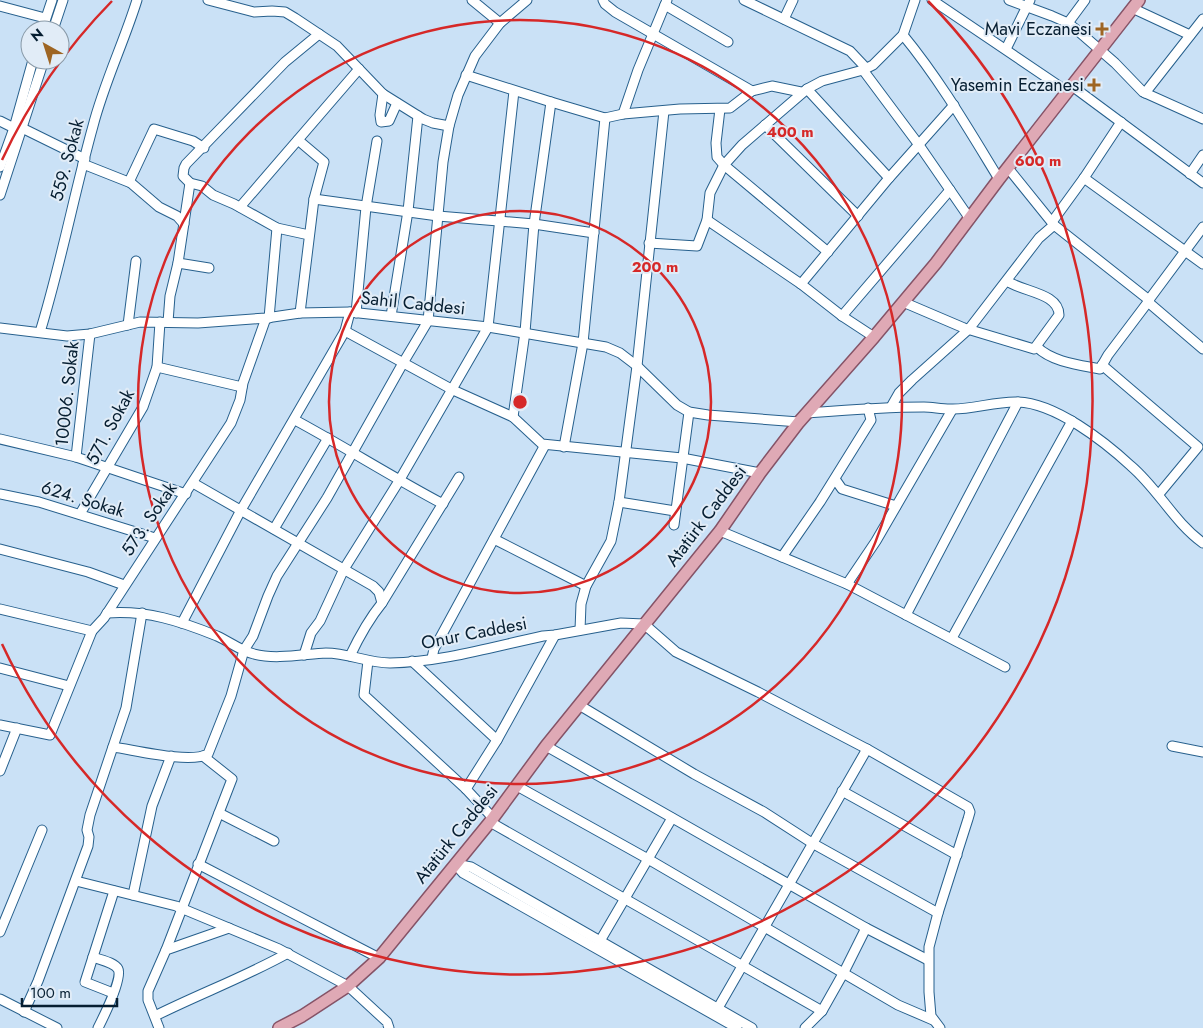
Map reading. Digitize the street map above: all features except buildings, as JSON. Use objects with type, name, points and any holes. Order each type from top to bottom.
[{"type":"main road","name":"Atatürk Caddesi","points":[[279,1028],[302,1016],[348,986],[379,958],[491,820],[546,746],[720,531],[760,473],[803,417],[936,263],[1135,4]]},
{"type":"street","points":[[0,6],[46,18],[52,0]]},
{"type":"street","points":[[56,20],[63,0]]},
{"type":"street","name":"559. Sokak","points":[[40,332],[96,114],[137,0]]},
{"type":"street","points":[[208,0],[254,12],[285,12],[337,46],[383,94],[418,116],[433,123],[449,126]]},
{"type":"street","points":[[113,746],[171,756],[203,756],[208,754],[231,696],[244,650],[253,636],[277,576],[327,498],[352,451],[428,321],[443,162],[449,126],[466,75],[475,56],[500,23],[528,0]]},
{"type":"street","points":[[602,0],[615,12],[752,91]]},
{"type":"street","points":[[744,0],[850,51],[865,69],[970,219]]},
{"type":"street","points":[[784,19],[793,0]]},
{"type":"street","points":[[649,242],[697,246],[707,220],[710,193],[724,165],[742,145],[804,91],[822,81],[873,65],[903,35],[915,0]]},
{"type":"street","points":[[932,0],[1121,122],[1203,183]]},
{"type":"street","points":[[1009,0],[1029,3],[1068,24],[1115,63],[1134,85],[1145,93],[1203,119]]},
{"type":"street","points":[[1068,24],[1085,0]]},
{"type":"street","points":[[475,1],[500,23]]},
{"type":"street","points":[[623,114],[638,70],[666,2],[728,42]]},
{"type":"street","points":[[1006,49],[1029,3]]},
{"type":"street","points":[[1135,4],[1190,35]]},
{"type":"street","points":[[1145,93],[1203,19]]},
{"type":"street","points":[[130,182],[154,129],[193,140],[204,148],[285,62],[319,34]]},
{"type":"street","points":[[903,35],[954,105],[999,179]]},
{"type":"street","points":[[240,207],[360,69]]},
{"type":"street","points":[[0,195],[31,70]]},
{"type":"street","points":[[0,167],[18,128],[40,70]]},
{"type":"street","points":[[466,75],[605,118],[623,114],[680,109],[730,108],[752,91],[772,86],[804,91],[889,178]]},
{"type":"street","points":[[304,655],[311,633],[320,621],[344,569],[400,481],[488,327],[514,91]]},
{"type":"street","points":[[383,94],[381,122],[389,121],[397,103]]},
{"type":"street","points":[[513,417],[525,332],[534,224],[550,102]]},
{"type":"street","points":[[801,284],[889,178],[954,105]]},
{"type":"street","points":[[720,109],[716,143],[717,158],[828,252]]},
{"type":"street","points":[[580,630],[581,604],[586,586],[611,541],[619,502],[637,366],[664,111]]},
{"type":"street","points":[[391,316],[408,211],[418,116]]},
{"type":"street","points":[[564,447],[583,343],[605,118]]},
{"type":"street","points":[[0,121],[130,182],[159,207],[177,216],[184,224]]},
{"type":"street","points":[[891,407],[899,393],[912,380],[969,329],[1008,281],[1039,238],[1053,224],[1121,122]]},
{"type":"street","points":[[765,125],[858,216]]},
{"type":"street","points":[[298,140],[324,162],[314,199],[300,313]]},
{"type":"street","points":[[182,624],[242,510],[345,331],[353,312],[366,207],[377,141]]},
{"type":"street","name":"571. Sokak","points":[[80,514],[144,407],[156,367],[178,263],[190,183],[184,176],[184,168],[204,148]]},
{"type":"street","points":[[1190,174],[1203,154]]},
{"type":"street","points":[[1008,168],[1053,224],[1149,301],[1203,350]]},
{"type":"street","points":[[1084,178],[1203,264]]},
{"type":"street","points":[[190,183],[202,186],[213,195],[240,207],[277,228],[309,235]]},
{"type":"street","points":[[842,316],[950,190]]},
{"type":"street","points":[[314,199],[438,216],[534,224],[594,234]]},
{"type":"street","points":[[707,220],[801,284],[842,316],[874,337]]},
{"type":"street","name":"573. Sokak","points":[[17,728],[50,735],[92,631],[107,613],[232,423],[242,388],[267,318],[277,228]]},
{"type":"street","points":[[1037,347],[1049,355],[1068,362],[1100,369],[1203,228]]},
{"type":"street","points":[[128,325],[136,260]]},
{"type":"street","points":[[178,263],[209,268]]},
{"type":"street","points":[[903,302],[921,311],[969,329],[1032,349],[1037,347],[1060,315],[1057,305],[1054,301],[1008,281]]},
{"type":"street","name":"Sahil Caddesi","points":[[0,328],[67,336],[90,334],[140,322],[198,323],[267,318],[300,313],[353,312],[488,327],[606,346],[620,353],[637,366],[677,405],[689,412],[708,416],[803,417],[868,408],[926,407],[952,410],[1018,402]]},
{"type":"street","points":[[345,331],[453,390],[513,417],[542,444],[682,458],[760,473]]},
{"type":"street","name":"10006. Sokak","points":[[76,457],[90,334]]},
{"type":"street","points":[[1102,365],[1200,449],[1159,494]]},
{"type":"street","points":[[156,367],[242,388]]},
{"type":"street","points":[[906,615],[1018,402],[1049,410],[1072,421],[1132,466],[1159,494],[1193,536],[1203,543]]},
{"type":"street","points":[[782,557],[835,479],[871,420],[868,408]]},
{"type":"street","points":[[848,584],[952,410]]},
{"type":"street","points":[[674,525],[689,412]]},
{"type":"street","points":[[295,420],[442,504]]},
{"type":"street","points":[[952,638],[1072,421]]},
{"type":"street","points":[[274,529],[328,438]]},
{"type":"street","points":[[0,439],[76,457],[186,494]]},
{"type":"street","points":[[432,658],[434,649],[545,445]]},
{"type":"street","points":[[350,656],[358,638],[382,603],[459,477]]},
{"type":"street","points":[[835,479],[842,489],[896,506]]},
{"type":"street","points":[[193,483],[373,586],[379,592],[382,603]]},
{"type":"street","name":"624. Sokak","points":[[0,494],[39,502],[155,538]]},
{"type":"street","points":[[619,502],[675,511]]},
{"type":"street","points":[[720,531],[848,584],[1005,667]]},
{"type":"street","points":[[494,539],[586,586]]},
{"type":"street","points":[[0,549],[88,572],[124,585]]},
{"type":"street","points":[[0,609],[92,631]]},
{"type":"street","name":"Onur Caddesi","points":[[107,613],[128,611],[164,616],[217,636],[256,655],[338,653],[368,661],[388,663],[455,657],[543,636],[556,636],[621,623],[644,624]]},
{"type":"street","points":[[24,1012],[38,981],[88,846],[89,837],[87,830],[90,815],[130,693],[142,613]]},
{"type":"street","points":[[644,624],[676,652],[867,749],[968,807],[970,812],[929,947],[928,992],[933,1020]]},
{"type":"street","points":[[466,789],[556,636]]},
{"type":"street","points":[[368,661],[364,695],[466,789],[491,820],[625,900],[822,1011]]},
{"type":"street","points":[[412,661],[496,740]]},
{"type":"street","points":[[0,668],[69,686]]},
{"type":"street","points":[[579,705],[694,774],[764,812],[812,843],[938,913]]},
{"type":"street","points":[[0,724],[17,728],[0,771]]},
{"type":"street","points":[[546,746],[866,928],[928,960]]},
{"type":"street","points":[[1172,746],[1203,752]]},
{"type":"street","points":[[718,1008],[867,749]]},
{"type":"street","points":[[133,895],[152,806],[171,756]]},
{"type":"street","points":[[159,1028],[148,1000],[148,991],[166,950],[232,779],[203,756]]},
{"type":"street","points":[[517,786],[648,859],[898,1004],[933,1020],[940,1028]]},
{"type":"street","points":[[842,792],[957,855]]},
{"type":"street","points":[[219,813],[274,841]]},
{"type":"street","points":[[600,941],[672,818]]},
{"type":"street","points":[[0,932],[42,830]]},
{"type":"street","points":[[198,864],[379,958]]},
{"type":"street","points":[[455,864],[471,867],[752,1028]]},
{"type":"street","points":[[455,864],[464,873],[737,1028]]},
{"type":"street","points":[[76,881],[181,908],[288,953],[348,986],[387,1022],[388,1028]]},
{"type":"street","points":[[113,993],[85,982],[114,890]]},
{"type":"street","points":[[166,950],[228,928]]},
{"type":"street","points":[[805,1028],[822,1011],[866,928]]},
{"type":"street","points":[[155,1016],[186,1000],[256,971],[288,953]]},
{"type":"street","points":[[93,957],[118,968],[119,973],[113,993],[98,1028]]},
{"type":"street","points":[[0,999],[58,1028]]},
{"type":"place","name":"Mavi Eczanesi","points":[[1102,29]]},
{"type":"place","name":"Yasemin Eczanesi","points":[[1094,85]]}]
